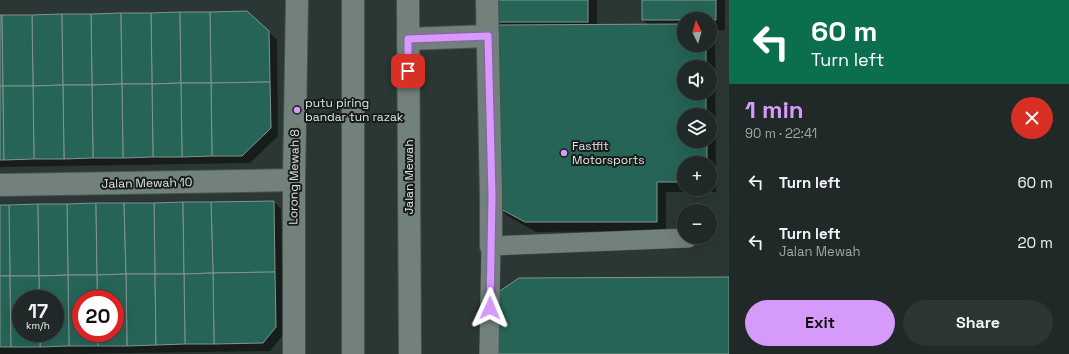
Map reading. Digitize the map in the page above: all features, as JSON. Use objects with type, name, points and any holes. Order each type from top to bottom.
[{"type":"street","name":"Lorong Mewah 8","points":[[294,354],[294,180],[297,0]]},
{"type":"street","points":[[353,0],[353,354]]},
{"type":"street","name":"Jalan Mewah","points":[[408,0],[410,354]]},
{"type":"street","points":[[488,0],[492,196],[490,246]]},
{"type":"street","points":[[408,39],[488,36]]},
{"type":"street","name":"Jalan Mewah 10","points":[[0,185],[294,180]]},
{"type":"lane","points":[[489,354],[490,246],[677,238]]},
{"type":"building","points":[[495,0],[588,0],[588,22],[495,22]]},
{"type":"building","points":[[642,0],[716,0],[716,12],[677,12],[677,20],[642,20]]},
{"type":"building","points":[[247,11],[269,31],[270,82],[211,83],[210,12]]},
{"type":"building","points":[[180,12],[181,83],[152,84],[151,13]]},
{"type":"building","points":[[180,12],[210,12],[211,83],[181,83]]},
{"type":"building","points":[[121,13],[122,84],[92,85],[91,14]]},
{"type":"building","points":[[121,13],[151,13],[152,84],[122,84]]},
{"type":"building","points":[[62,14],[63,85],[33,86],[32,15]]},
{"type":"building","points":[[62,14],[91,14],[92,85],[63,85]]},
{"type":"building","points":[[0,15],[2,15],[3,86],[0,86]]},
{"type":"building","points":[[2,15],[32,15],[33,86],[3,86]]},
{"type":"building","points":[[677,24],[677,52],[706,52],[706,60],[677,60],[677,100],[706,100],[706,108],[677,108],[677,148],[707,148],[707,156],[677,156],[677,182],[657,182],[657,222],[525,222],[497,207],[495,25]]},
{"type":"building","points":[[270,82],[271,128],[242,156],[212,156],[211,83]]},
{"type":"building","points":[[181,83],[211,83],[212,156],[182,157]]},
{"type":"building","points":[[181,83],[182,157],[153,157],[152,84]]},
{"type":"building","points":[[122,84],[152,84],[153,157],[123,158]]},
{"type":"building","points":[[122,84],[123,158],[93,158],[92,85]]},
{"type":"building","points":[[63,85],[92,85],[93,158],[64,159]]},
{"type":"building","points":[[63,85],[64,159],[34,159],[33,86]]},
{"type":"building","points":[[0,86],[3,86],[4,160],[0,160]]},
{"type":"building","points":[[3,86],[33,86],[34,159],[4,160]]},
{"type":"building","points":[[274,201],[275,272],[213,273],[211,202]]},
{"type":"building","points":[[183,202],[184,274],[155,274],[154,203]]},
{"type":"building","points":[[183,202],[211,202],[213,273],[184,274]]},
{"type":"building","points":[[96,203],[97,275],[68,275],[67,204]]},
{"type":"building","points":[[96,203],[124,203],[126,274],[97,275]]},
{"type":"building","points":[[124,203],[154,203],[155,274],[126,274]]},
{"type":"building","points":[[38,204],[39,276],[10,276],[9,205]]},
{"type":"building","points":[[38,204],[67,204],[68,275],[39,276]]},
{"type":"building","points":[[0,205],[9,205],[10,276],[0,276]]},
{"type":"building","points":[[275,272],[276,327],[263,343],[214,344],[213,273]]},
{"type":"building","points":[[213,273],[214,344],[185,344],[184,274]]},
{"type":"building","points":[[126,274],[155,274],[156,345],[127,346]]},
{"type":"building","points":[[126,274],[127,346],[98,346],[98,342],[124,342],[124,290],[97,290],[97,275]]},
{"type":"building","points":[[155,274],[184,274],[185,344],[156,345]]},
{"type":"building","points":[[68,275],[97,275],[97,290],[72,290],[72,342],[98,342],[98,346],[69,346]]},
{"type":"building","points":[[68,275],[69,346],[40,347],[40,342],[64,342],[64,290],[39,290],[39,276]]},
{"type":"building","points":[[0,276],[10,276],[11,347],[0,347]]},
{"type":"building","points":[[10,276],[39,276],[39,290],[12,290],[12,342],[40,342],[40,347],[11,347]]},
{"type":"building","points":[[729,277],[729,354],[491,354],[491,297],[519,278]]},
{"type":"place","name":"putu piring bandar tun razak","points":[[297,110]]},
{"type":"place","name":"Fastfit Motorsports","points":[[564,153]]},
{"type":"route","points":[[408,71],[408,39],[488,36],[492,196],[490,308]]}]
